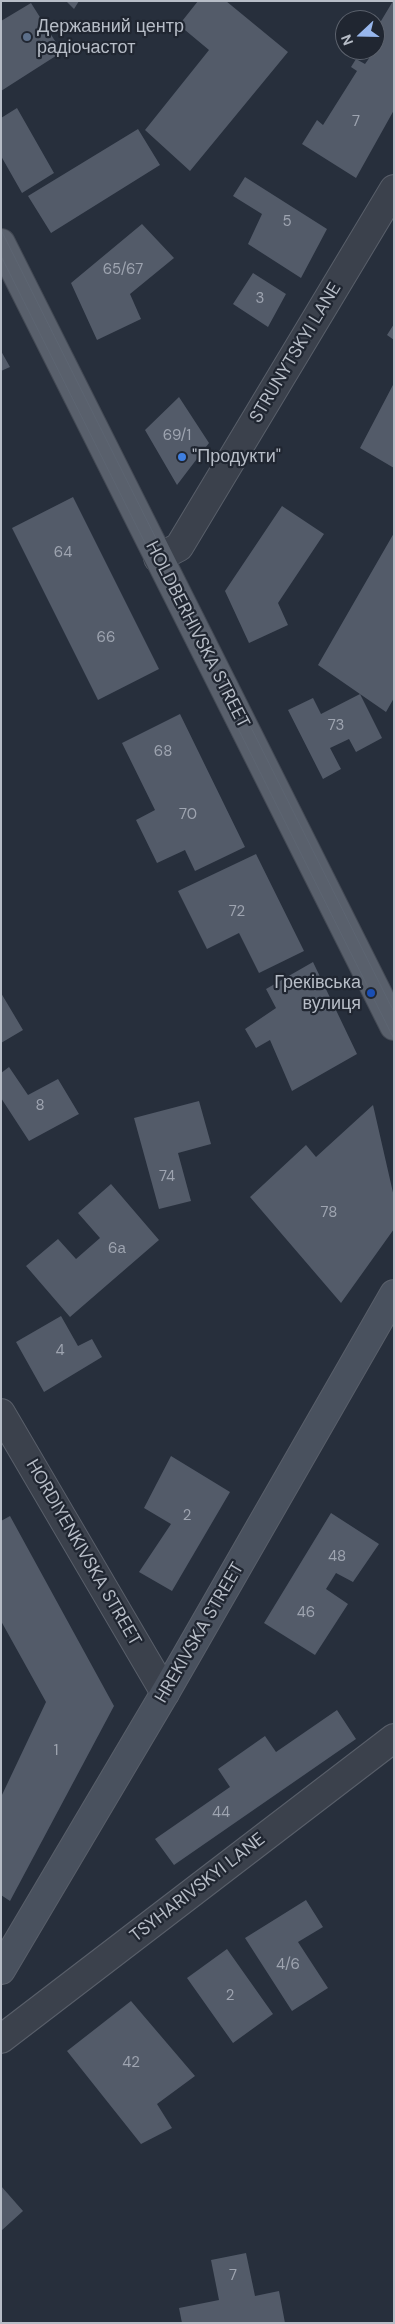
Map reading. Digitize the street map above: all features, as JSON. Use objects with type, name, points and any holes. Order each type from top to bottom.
[{"type":"main road","name":"HOLDBERHIVSKA STREET","points":[[1,243],[394,1026]]},
{"type":"street","name":"STRUNYTSKYI LANE","points":[[158,558],[179,547],[394,190]]},
{"type":"street","name":"HREKIVSKA STREET","points":[[1,1970],[166,1693],[394,1294]]},
{"type":"street","name":"HORDIYENKIVSKA STREET","points":[[1,1413],[166,1693]]},
{"type":"street","name":"TSYHARIVSKYI LANE","points":[[1,2039],[394,1738]]},
{"type":"building","points":[[66,1],[79,1],[74,9]]},
{"type":"building","points":[[198,1],[226,1],[288,52],[190,171],[145,130],[209,50],[179,25]]},
{"type":"building","points":[[393,1],[394,110],[356,178],[302,144],[317,120],[323,125],[357,71],[351,67],[355,60],[365,64],[368,60],[385,60],[385,14]]},
{"type":"building","name":"Державний центр радіочастот","points":[[31,3],[62,52],[1,91],[1,21]]},
{"type":"building","points":[[17,108],[54,173],[22,193],[1,156],[1,118]]},
{"type":"building","points":[[138,129],[160,165],[51,233],[28,196]]},
{"type":"building","points":[[245,177],[327,229],[301,278],[248,244],[262,214],[233,196]]},
{"type":"building","points":[[142,224],[174,258],[130,294],[141,319],[97,340],[71,283]]},
{"type":"building","points":[[253,273],[286,294],[268,327],[233,304]]},
{"type":"building","points":[[394,324],[394,340],[387,335]]},
{"type":"building","points":[[1,351],[10,367],[1,371]]},
{"type":"building","points":[[394,383],[394,468],[360,448]]},
{"type":"building","points":[[179,397],[209,443],[177,485],[145,430]]},
{"type":"building","points":[[73,497],[159,669],[98,700],[12,528]]},
{"type":"building","points":[[282,506],[324,534],[278,603],[288,625],[249,643],[225,591]]},
{"type":"building","points":[[394,533],[394,698],[386,712],[318,665]]},
{"type":"building","points":[[360,694],[382,738],[356,752],[349,739],[330,748],[341,769],[323,779],[288,710],[313,698],[321,714]]},
{"type":"building","points":[[180,714],[245,847],[195,871],[185,850],[157,863],[136,820],[155,810],[122,743]]},
{"type":"building","points":[[256,854],[304,951],[259,973],[239,933],[207,949],[178,891]]},
{"type":"building","points":[[313,962],[357,1054],[292,1091],[270,1040],[256,1048],[245,1029],[276,1008],[266,989]]},
{"type":"building","points":[[1,993],[23,1030],[1,1043]]},
{"type":"building","points":[[9,1067],[28,1095],[58,1079],[79,1114],[29,1141],[1,1098],[1,1073]]},
{"type":"building","points":[[199,1101],[211,1144],[178,1153],[191,1201],[159,1209],[134,1118]]},
{"type":"building","points":[[373,1105],[394,1197],[394,1229],[341,1303],[250,1197],[306,1145],[316,1157]]},
{"type":"building","points":[[111,1184],[159,1240],[70,1317],[26,1266],[58,1239],[76,1259],[100,1238],[78,1213]]},
{"type":"building","points":[[61,1316],[78,1346],[92,1339],[102,1357],[44,1392],[16,1342]]},
{"type":"building","points":[[171,1456],[230,1492],[172,1591],[139,1572],[171,1524],[144,1508]]},
{"type":"building","points":[[331,1513],[379,1544],[353,1582],[336,1573],[326,1589],[348,1604],[315,1655],[264,1623]]},
{"type":"building","points":[[10,1516],[114,1706],[10,1901],[1,1895],[1,1797],[46,1702],[1,1621],[1,1521]]},
{"type":"building","points":[[337,1710],[356,1739],[174,1865],[155,1839],[230,1787],[218,1769],[265,1736],[276,1752]]},
{"type":"building","points":[[306,1900],[323,1927],[298,1942],[328,1988],[292,2011],[245,1938]]},
{"type":"building","points":[[227,1949],[273,2014],[233,2043],[187,1978]]},
{"type":"building","points":[[131,2001],[195,2076],[157,2104],[172,2128],[141,2144],[67,2051]]},
{"type":"building","points":[[1,2186],[23,2211],[1,2231]]},
{"type":"building","points":[[246,2253],[255,2296],[279,2291],[285,2323],[182,2323],[179,2308],[219,2300],[211,2260]]},
{"type":"tram line","points":[[1,230],[394,1012]]},
{"type":"tram line","points":[[1,256],[394,1039]]},
{"type":"place","name":"Державний центр радіочастот","points":[[27,37]]},
{"type":"place","name":"\"Продукти\"","points":[[182,457]]},
{"type":"place","name":"Греківська вулиця","points":[[371,993]]}]
